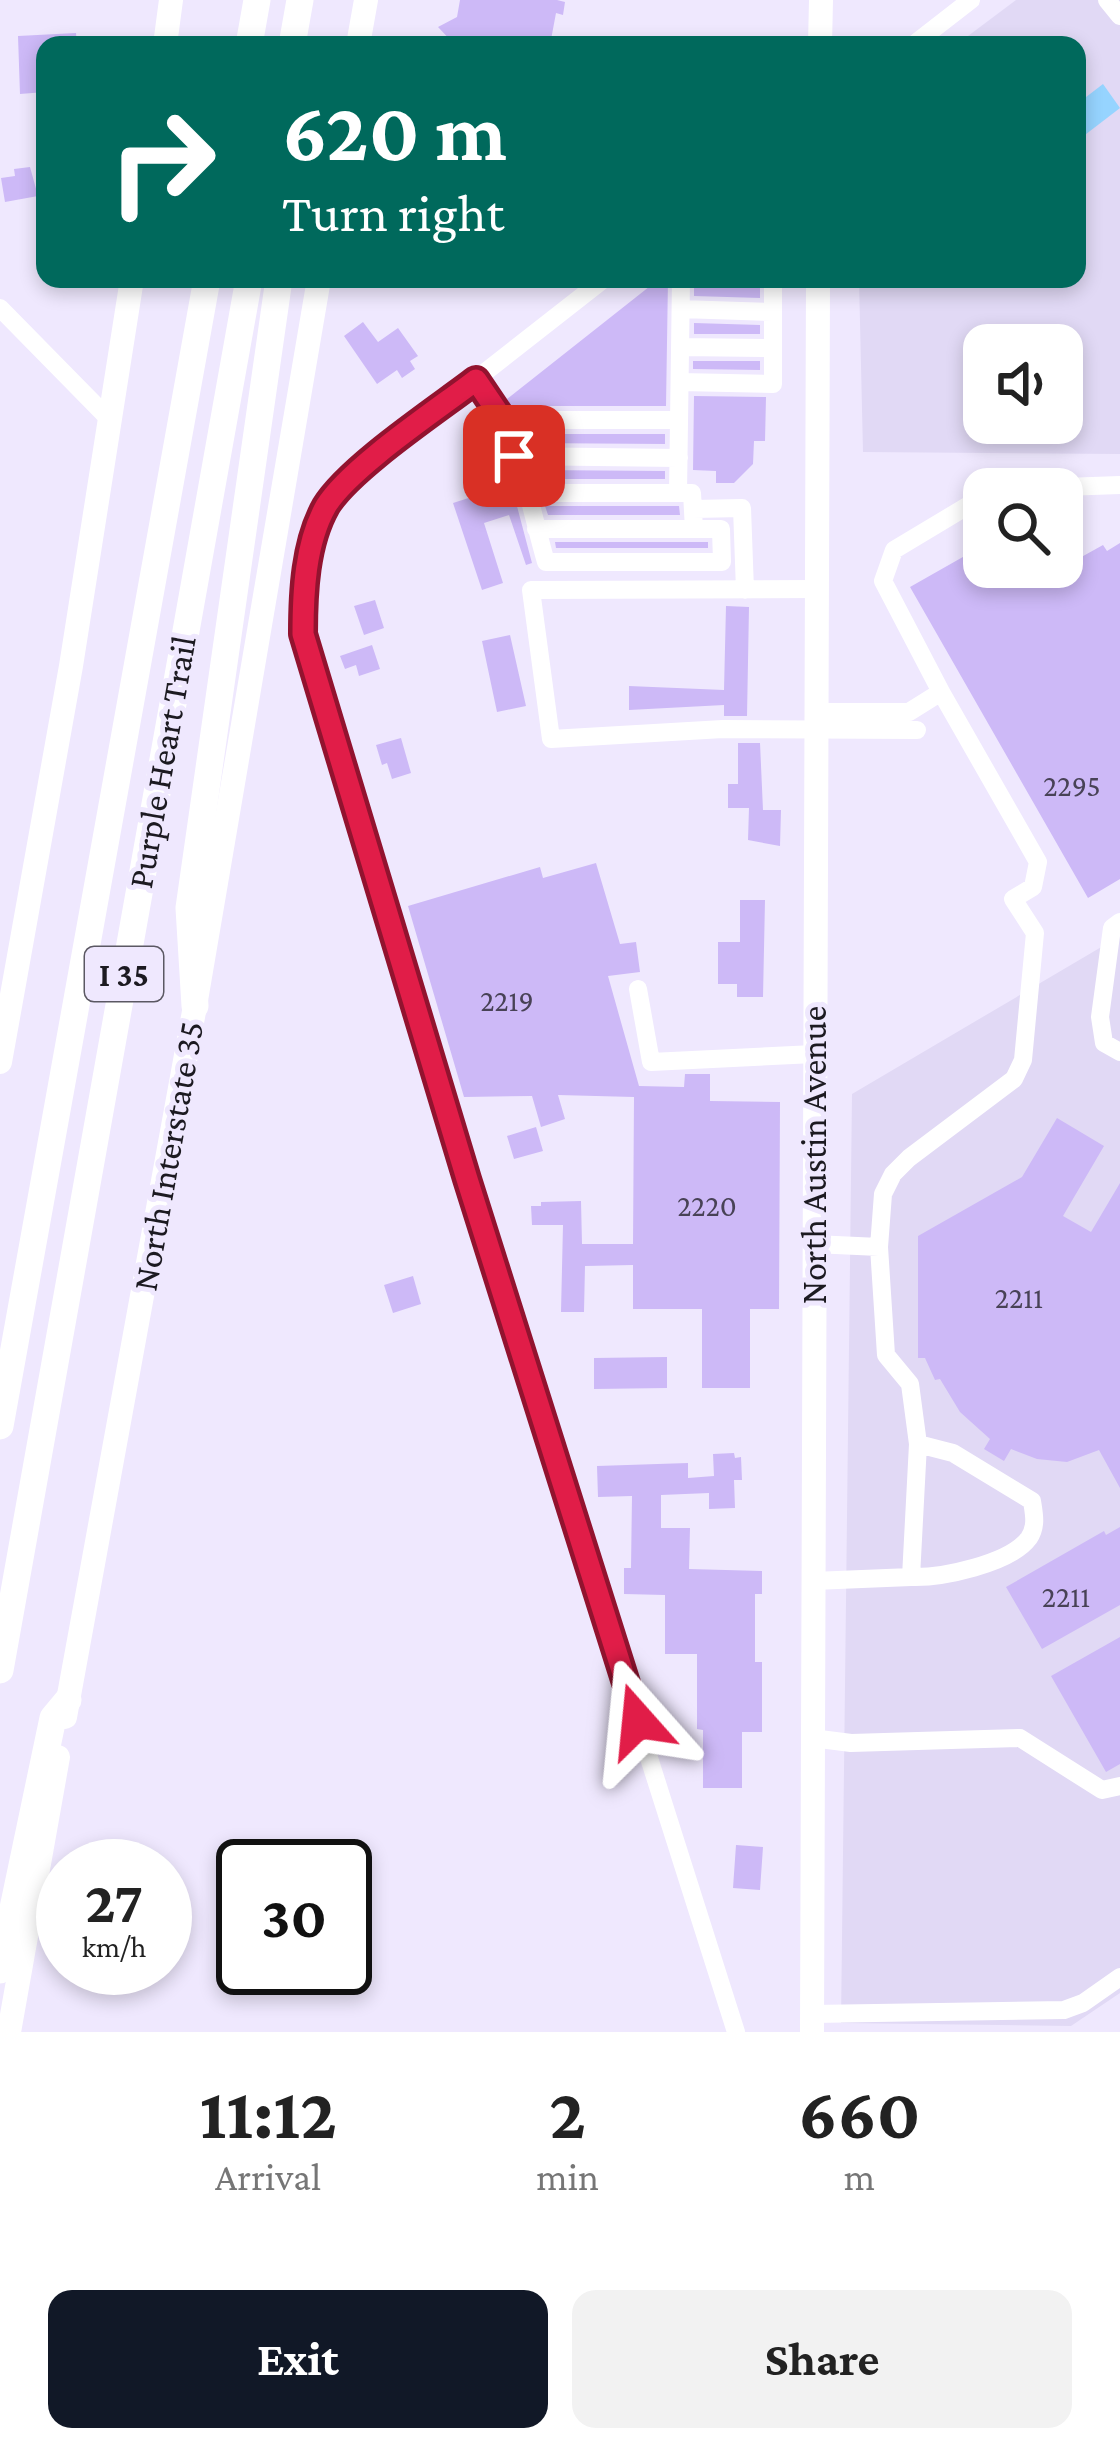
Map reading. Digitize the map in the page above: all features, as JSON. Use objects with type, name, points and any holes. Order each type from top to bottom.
[{"type":"highway","points":[[251,36],[257,0]]},
{"type":"highway","points":[[294,36],[300,0]]},
{"type":"highway","points":[[312,36],[318,0]]},
{"type":"highway","name":"Purple Heart Trail","points":[[0,1426],[205,288]]},
{"type":"highway","name":"Purple Heart Trail","points":[[0,1670],[247,288]]},
{"type":"highway","points":[[195,1006],[189,908],[278,288]]},
{"type":"highway","points":[[0,1970],[53,1718],[68,1700]]},
{"type":"main road","points":[[166,36],[171,0]]},
{"type":"main road","points":[[360,36],[366,0]]},
{"type":"main road","points":[[820,0],[820,36]]},
{"type":"main road","points":[[0,1062],[112,422],[131,288]]},
{"type":"main road","name":"North Interstate 35","points":[[9,2032],[195,1006],[317,288]]},
{"type":"main road","name":"North Austin Avenue","points":[[812,2023],[818,288]]},
{"type":"street","points":[[925,36],[971,0]]},
{"type":"street","points":[[1107,0],[1120,16]]},
{"type":"street","points":[[593,288],[355,474],[328,502],[315,530],[303,597],[303,634],[529,1378],[736,2032]]},
{"type":"street","points":[[678,493],[681,288]]},
{"type":"street","points":[[680,382],[773,384],[772,288]]},
{"type":"street","points":[[0,308],[112,422]]},
{"type":"street","points":[[681,309],[773,311]]},
{"type":"street","points":[[680,346],[773,348]]},
{"type":"street","points":[[476,380],[503,420],[526,494],[536,529],[546,562],[722,562],[721,529],[536,529]]},
{"type":"street","points":[[503,420],[679,420]]},
{"type":"street","points":[[514,456],[679,458]]},
{"type":"street","points":[[1083,486],[1120,484]]},
{"type":"street","points":[[526,494],[692,493],[694,529]]},
{"type":"street","points":[[693,508],[742,508],[745,590]]},
{"type":"street","points":[[911,1577],[918,1444],[910,1384],[886,1355],[879,1247],[884,1194],[893,1174],[1015,1079],[1023,1060],[1035,933],[1013,899],[1034,887],[1038,862],[940,692],[883,581],[894,550],[963,509]]},
{"type":"street","points":[[815,589],[531,590],[550,739],[814,721],[913,721],[940,692]]},
{"type":"street","points":[[1120,922],[1112,928],[1100,1018],[1104,1043],[1120,1052]]},
{"type":"street","points":[[638,989],[650,1063],[814,1054]]},
{"type":"street","points":[[814,1244],[879,1247]]},
{"type":"street","points":[[813,1580],[941,1578],[978,1567],[1027,1543],[1035,1525],[1032,1501],[953,1453],[918,1444]]},
{"type":"street","points":[[812,1738],[851,1743],[1020,1738],[1102,1790],[1120,1786]]},
{"type":"street","points":[[812,2023],[1064,2010],[1120,1977]]},
{"type":"shaded area","points":[[1016,0],[1120,0],[1120,454],[863,452],[859,288],[1086,288],[1086,36],[968,36]]},
{"type":"shaded area","points":[[1120,936],[1120,1993],[1071,2026],[841,2023],[852,1094]]},
{"type":"water","points":[[1103,84],[1120,108],[1086,134],[1086,97]]},
{"type":"building","points":[[460,0],[565,2],[563,15],[556,13],[552,36],[446,36],[438,27],[457,17]]},
{"type":"building","points":[[76,33],[36,36],[36,93],[20,94],[18,36]]},
{"type":"building","points":[[30,167],[36,196],[5,202],[1,178],[15,176],[14,169]]},
{"type":"building","points":[[648,288],[668,288],[666,406],[511,406],[507,399]]},
{"type":"building","points":[[694,288],[760,288],[760,298],[694,296]]},
{"type":"building","points":[[363,322],[378,342],[398,328],[418,356],[410,361],[415,369],[402,378],[397,370],[377,384],[344,336]]},
{"type":"building","points":[[694,323],[760,325],[760,334],[694,334]]},
{"type":"building","points":[[693,361],[760,361],[760,370],[693,369]]},
{"type":"building","points":[[694,396],[766,397],[765,441],[754,441],[753,464],[734,483],[716,483],[716,471],[693,470]]},
{"type":"building","points":[[490,425],[532,563],[526,565],[509,515],[484,523],[503,583],[482,590],[453,503],[500,488],[481,428]]},
{"type":"building","points":[[523,434],[665,434],[665,444],[527,443]]},
{"type":"building","points":[[535,470],[665,471],[665,479],[538,479]]},
{"type":"building","points":[[545,506],[679,506],[680,515],[548,515]]},
{"type":"building","points":[[555,542],[708,542],[708,548],[556,548]]},
{"type":"building","points":[[1120,543],[1120,879],[1088,898],[910,587],[963,557],[963,588],[1083,588],[1083,556],[1103,545],[1107,551]]},
{"type":"building","points":[[375,600],[384,628],[364,635],[354,606]]},
{"type":"building","points":[[726,606],[749,607],[747,716],[724,716],[724,705],[629,710],[629,686],[724,690]]},
{"type":"building","points":[[510,635],[526,706],[497,712],[482,641]]},
{"type":"building","points":[[372,645],[380,669],[359,676],[356,665],[345,669],[340,656]]},
{"type":"building","points":[[401,738],[411,773],[392,779],[376,745]]},
{"type":"building","points":[[738,743],[760,743],[763,810],[781,810],[780,846],[748,840],[749,808],[728,808],[728,784],[738,784]]},
{"type":"building","points":[[596,863],[620,944],[636,942],[640,972],[608,976],[639,1086],[684,1087],[685,1074],[710,1074],[710,1101],[780,1102],[779,1309],[750,1309],[750,1388],[702,1388],[702,1309],[633,1309],[633,1265],[585,1266],[584,1312],[561,1312],[563,1225],[532,1225],[531,1206],[581,1201],[582,1244],[633,1244],[634,1097],[558,1095],[565,1119],[541,1127],[532,1096],[464,1097],[408,906],[540,867],[543,878]]},
{"type":"building","points":[[740,900],[765,900],[763,997],[737,997],[737,984],[718,984],[718,942],[740,942]]},
{"type":"building","points":[[1057,1118],[1104,1146],[1063,1216],[1091,1232],[1120,1183],[1120,1488],[1099,1450],[1067,1462],[1037,1459],[1011,1449],[1004,1461],[984,1449],[990,1439],[960,1412],[925,1358],[918,1358],[918,1236],[1022,1177]]},
{"type":"building","points":[[536,1127],[543,1151],[514,1159],[507,1136]]},
{"type":"building","points":[[413,1276],[421,1304],[393,1313],[384,1285]]},
{"type":"building","points":[[667,1357],[667,1388],[594,1389],[594,1358]]},
{"type":"building","points":[[734,1453],[735,1458],[741,1457],[742,1480],[734,1480],[735,1508],[709,1509],[709,1493],[661,1495],[661,1528],[690,1528],[689,1569],[762,1571],[762,1594],[755,1594],[755,1662],[762,1662],[762,1732],[742,1732],[742,1788],[703,1788],[697,1654],[665,1654],[665,1595],[624,1594],[624,1568],[631,1568],[632,1496],[598,1497],[597,1466],[688,1463],[688,1478],[714,1476],[713,1454]]},
{"type":"building","points":[[1120,1527],[1120,1605],[1042,1649],[1006,1587],[1104,1531],[1106,1535]]},
{"type":"building","points":[[1120,1637],[1120,1764],[1106,1772],[1051,1676]]},
{"type":"building","points":[[736,1845],[763,1847],[760,1890],[733,1888]]},
{"type":"route","points":[[514,456],[503,420],[476,380],[355,474],[328,502],[315,530],[303,597],[303,634],[467,1179],[638,1721]]}]
